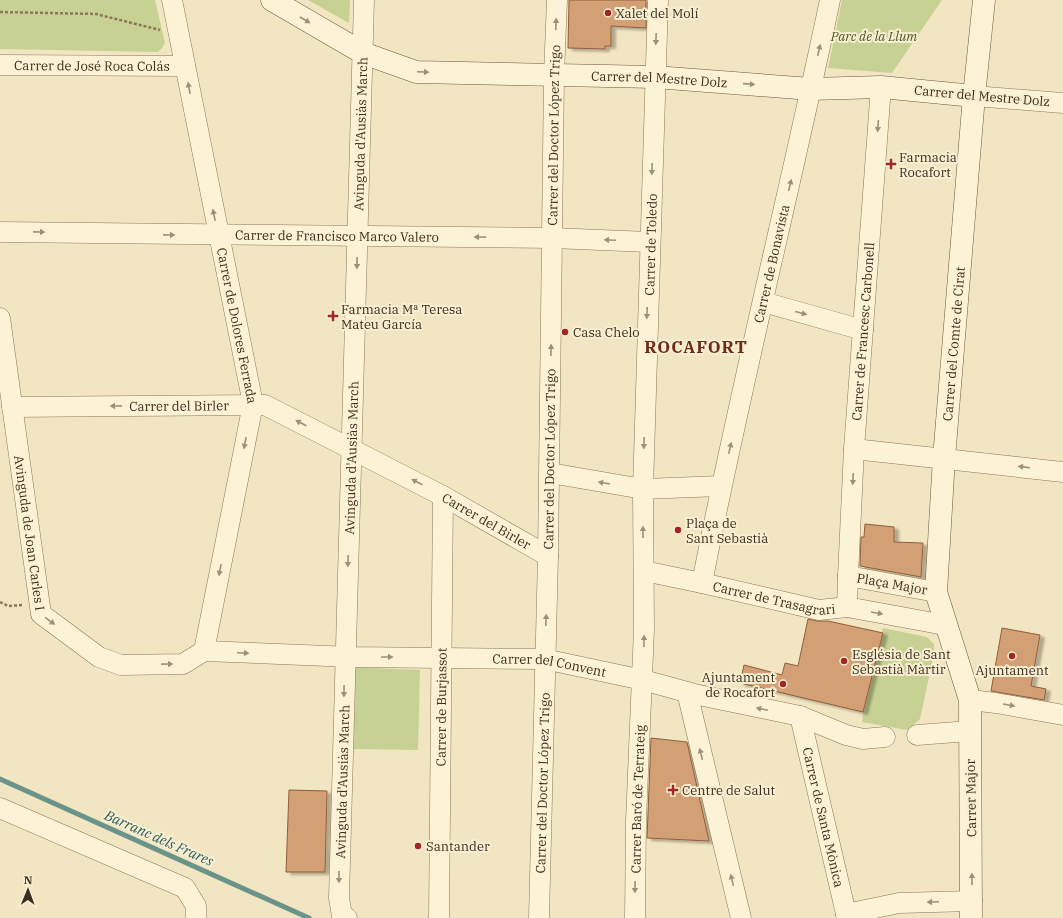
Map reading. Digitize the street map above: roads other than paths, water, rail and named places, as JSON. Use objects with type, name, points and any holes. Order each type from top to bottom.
[{"type":"street","name":"Carrer de Dolores Ferrada","points":[[172,0],[253,404],[204,651]]},
{"type":"street","name":"Carrer del Mestre Dolz","points":[[272,0],[363,53],[416,72],[655,77],[812,88],[881,87],[1063,103]]},
{"type":"street","name":"Avinguda d'Ausiàs March","points":[[345,917],[339,898],[364,0]]},
{"type":"street","name":"Carrer del Doctor López Trigo","points":[[539,918],[544,659],[550,473],[554,76],[557,0]]},
{"type":"street","name":"Carrer de Toledo","points":[[643,489],[649,242],[658,0]]},
{"type":"street","name":"Carrer de Bonavista","points":[[721,486],[812,88],[830,0]]},
{"type":"street","name":"Carrer del Comte de Cirat","points":[[936,592],[944,458],[974,96],[984,0]]},
{"type":"street","name":"Carrer de José Roca Colás","points":[[0,65],[185,66]]},
{"type":"street","name":"Carrer de Francesc Carbonell","points":[[848,576],[854,449],[881,87]]},
{"type":"street","name":"Carrer de Francisco Marco Valero","points":[[0,232],[552,238],[649,242]]},
{"type":"street","points":[[763,302],[863,330]]},
{"type":"street","name":"Avinguda de Joan Carles I","points":[[0,318],[41,614],[99,657],[121,665],[183,664],[204,651]]},
{"type":"street","name":"Carrer del Birler","points":[[12,407],[265,405],[443,496],[548,556]]},
{"type":"street","points":[[854,449],[1063,472]]},
{"type":"street","points":[[550,473],[643,489],[721,486],[702,583],[644,570],[643,489]]},
{"type":"street","name":"Carrer de Burjassot","points":[[439,918],[443,496]]},
{"type":"street","name":"Carrer Baró de Terrateig","points":[[634,918],[636,821],[643,680],[644,570]]},
{"type":"street","name":"Plaça Major","points":[[847,607],[848,576],[936,592],[945,625],[970,700],[970,731]]},
{"type":"street","name":"Carrer de Trasagrari","points":[[702,583],[819,610],[847,607]]},
{"type":"street","points":[[847,607],[945,625]]},
{"type":"street","name":"Carrer del Convent","points":[[204,651],[345,657],[544,659],[800,716],[846,735],[863,739],[885,737]]},
{"type":"street","points":[[687,692],[741,918]]},
{"type":"street","points":[[970,700],[1063,714]]},
{"type":"street","name":"Carrer de Santa Mònica","points":[[800,716],[847,916]]},
{"type":"street","points":[[917,735],[970,731]]},
{"type":"street","name":"Carrer Major","points":[[970,731],[972,909]]},
{"type":"street","points":[[0,808],[185,888],[196,906],[196,918]]},
{"type":"street","points":[[847,916],[899,903],[972,909]]},
{"type":"waterway","name":"Barranc dels Frares","points":[[0,779],[309,918]]},
{"type":"place","name":"Xalet del Molí","points":[[608,13]]},
{"type":"place","name":"Farmacia Rocafort","points":[[891,164]]},
{"type":"place","name":"Farmacia Mª Teresa Mateu García","points":[[333,316]]},
{"type":"place","name":"Casa Chelo","points":[[565,332]]},
{"type":"place","name":"Plaça de Sant Sebastià","points":[[678,530]]},
{"type":"place","name":"Ajuntament","points":[[1012,656]]},
{"type":"place","name":"Església de Sant Sebastià Màrtir","points":[[844,661]]},
{"type":"place","name":"Ajuntament de Rocafort","points":[[783,684]]},
{"type":"place","name":"Centre de Salut","points":[[673,790]]},
{"type":"place","name":"Santander","points":[[418,846]]},
{"type":"district","name":"ROCAFORT","points":[[696,347]]},
{"type":"park label","name":"Parc de la Llum","points":[[874,36]]}]
